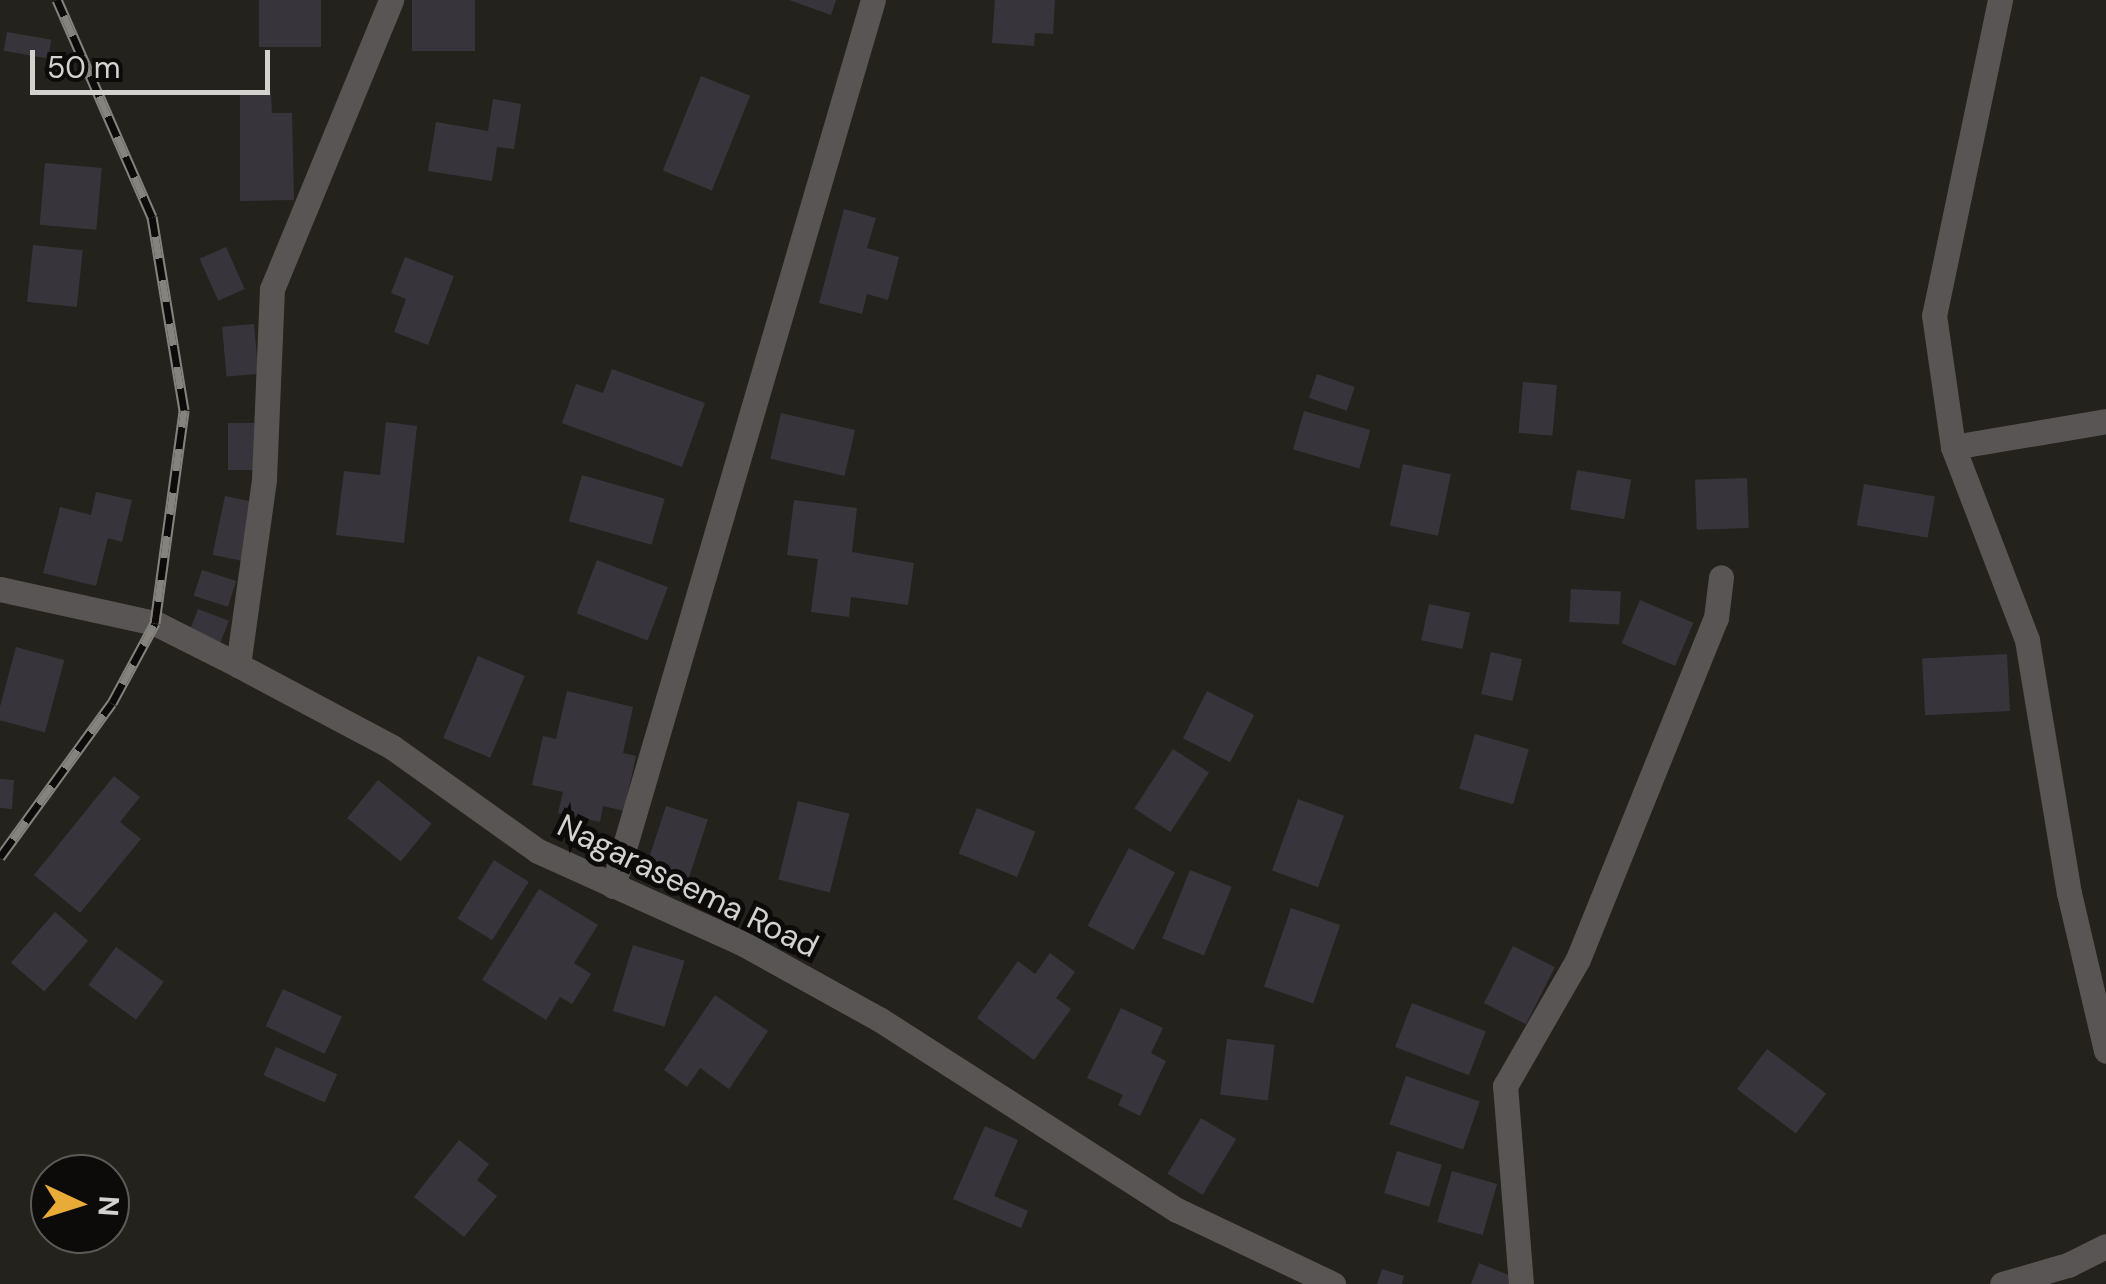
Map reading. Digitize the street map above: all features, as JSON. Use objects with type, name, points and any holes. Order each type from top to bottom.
[{"type":"street","points":[[238,665],[264,479],[272,289],[392,0]]},
{"type":"street","points":[[613,886],[873,0]]},
{"type":"street","points":[[2000,0],[1934,315],[1953,447],[2027,640],[2069,893],[2106,1051]]},
{"type":"street","points":[[1953,447],[2106,421]]},
{"type":"street","points":[[1521,1284],[1504,1086],[1578,959],[1716,618],[1721,576]]},
{"type":"street","name":"Nagaraseema Road","points":[[0,590],[155,624],[238,665],[392,747],[538,851],[740,942],[879,1020],[1177,1210],[1333,1284]]},
{"type":"street","points":[[2002,1284],[2068,1265],[2106,1246]]},
{"type":"building","points":[[259,0],[321,0],[321,47],[259,47]]},
{"type":"building","points":[[412,0],[475,0],[475,51],[412,51]]},
{"type":"building","points":[[789,0],[836,0],[831,15]]},
{"type":"building","points":[[995,0],[1055,0],[1053,34],[1035,33],[1034,46],[992,43]]},
{"type":"building","points":[[7,32],[51,40],[48,59],[4,51]]},
{"type":"building","points":[[701,76],[750,96],[712,190],[663,171]]},
{"type":"building","points":[[240,93],[271,93],[272,113],[292,113],[294,200],[240,201]]},
{"type":"building","points":[[493,99],[521,104],[514,149],[497,147],[492,181],[428,171],[436,122],[488,131]]},
{"type":"building","points":[[45,163],[102,168],[96,230],[40,225]]},
{"type":"building","points":[[844,209],[876,218],[867,248],[899,257],[888,300],[867,294],[862,314],[819,303]]},
{"type":"building","points":[[33,245],[83,250],[77,307],[27,302]]},
{"type":"building","points":[[226,247],[245,289],[218,301],[200,259]]},
{"type":"building","points":[[405,257],[454,276],[428,345],[394,332],[406,299],[391,293]]},
{"type":"building","points":[[254,324],[258,374],[226,377],[222,327]]},
{"type":"building","points":[[612,369],[705,403],[682,467],[562,423],[576,384],[603,393]]},
{"type":"building","points":[[1317,374],[1355,387],[1347,411],[1309,398]]},
{"type":"building","points":[[1523,382],[1557,385],[1552,436],[1519,433]]},
{"type":"building","points":[[1304,411],[1370,430],[1359,468],[1293,449]]},
{"type":"building","points":[[781,413],[855,430],[844,476],[770,459]]},
{"type":"building","points":[[386,422],[417,426],[404,543],[336,535],[344,471],[380,475]]},
{"type":"building","points":[[228,423],[254,423],[254,470],[228,470]]},
{"type":"building","points":[[1403,464],[1451,474],[1438,536],[1390,526]]},
{"type":"building","points":[[1577,470],[1631,480],[1624,519],[1570,509]]},
{"type":"building","points":[[582,475],[665,499],[651,545],[569,521]]},
{"type":"building","points":[[1747,478],[1749,528],[1697,530],[1695,480]]},
{"type":"building","points":[[1864,484],[1935,497],[1928,538],[1857,525]]},
{"type":"building","points":[[96,492],[132,500],[122,542],[108,538],[96,586],[43,573],[60,507],[91,515]]},
{"type":"building","points":[[225,496],[258,503],[246,562],[213,555]]},
{"type":"building","points":[[794,500],[857,508],[852,552],[914,563],[908,605],[851,597],[849,617],[811,612],[818,559],[787,555]]},
{"type":"building","points":[[597,560],[668,587],[648,640],[577,613]]},
{"type":"building","points":[[202,570],[236,581],[228,607],[194,596]]},
{"type":"building","points":[[1571,589],[1621,592],[1619,625],[1569,622]]},
{"type":"building","points":[[1640,600],[1693,623],[1675,666],[1622,643]]},
{"type":"building","points":[[1429,604],[1470,613],[1462,649],[1421,640]]},
{"type":"building","points":[[198,609],[229,621],[221,642],[190,630]]},
{"type":"building","points":[[16,647],[64,660],[45,732],[0,720]]},
{"type":"building","points":[[1491,652],[1522,659],[1513,701],[1481,694]]},
{"type":"building","points":[[2007,654],[2010,711],[1925,715],[1922,658]]},
{"type":"building","points":[[478,656],[525,676],[490,758],[443,738]]},
{"type":"building","points":[[567,691],[633,707],[623,753],[636,756],[624,811],[603,806],[600,822],[558,813],[563,792],[532,785],[543,736],[556,739]]},
{"type":"building","points":[[1207,691],[1254,715],[1230,762],[1183,738]]},
{"type":"building","points":[[1475,734],[1529,749],[1513,804],[1459,789]]},
{"type":"building","points":[[1173,749],[1209,772],[1170,832],[1134,809]]},
{"type":"building","points":[[114,776],[140,797],[120,822],[141,839],[80,913],[34,875]]},
{"type":"building","points":[[0,779],[14,780],[12,809],[0,808]]},
{"type":"building","points":[[378,780],[432,823],[401,862],[347,818]]},
{"type":"building","points":[[1298,799],[1344,816],[1318,887],[1272,870]]},
{"type":"building","points":[[798,801],[849,814],[830,892],[778,880]]},
{"type":"building","points":[[666,806],[708,820],[687,882],[646,869]]},
{"type":"building","points":[[977,808],[1035,832],[1017,877],[959,853]]},
{"type":"building","points":[[1129,848],[1175,872],[1134,950],[1088,926]]},
{"type":"building","points":[[494,860],[529,882],[492,940],[457,919]]},
{"type":"building","points":[[1190,870],[1232,887],[1204,955],[1162,939]]},
{"type":"building","points":[[539,889],[598,925],[574,963],[591,974],[572,1004],[560,997],[546,1020],[482,980]]},
{"type":"building","points":[[1291,908],[1340,925],[1313,1003],[1264,986]]},
{"type":"building","points":[[55,912],[88,941],[44,991],[11,963]]},
{"type":"building","points":[[633,945],[685,961],[664,1027],[613,1011]]},
{"type":"building","points":[[1513,946],[1555,967],[1526,1024],[1484,1003]]},
{"type":"building","points":[[116,947],[164,982],[136,1020],[88,985]]},
{"type":"building","points":[[1050,953],[1075,972],[1056,998],[1071,1009],[1034,1060],[977,1018],[1018,961],[1035,974]]},
{"type":"building","points":[[283,989],[342,1016],[325,1054],[266,1026]]},
{"type":"building","points":[[715,995],[768,1031],[729,1089],[700,1068],[687,1087],[664,1070]]},
{"type":"building","points":[[1412,1003],[1486,1031],[1469,1075],[1395,1047]]},
{"type":"building","points":[[1121,1008],[1163,1028],[1151,1053],[1166,1061],[1140,1116],[1118,1105],[1123,1095],[1087,1078]]},
{"type":"building","points":[[1227,1039],[1275,1045],[1268,1100],[1220,1095]]},
{"type":"building","points":[[276,1047],[337,1074],[325,1103],[263,1075]]},
{"type":"building","points":[[1767,1049],[1826,1094],[1796,1133],[1737,1089]]},
{"type":"building","points":[[1406,1076],[1480,1101],[1463,1150],[1389,1124]]},
{"type":"building","points":[[1201,1118],[1236,1139],[1203,1195],[1168,1174]]},
{"type":"building","points":[[985,1126],[1018,1140],[994,1196],[1028,1211],[1021,1228],[953,1199]]},
{"type":"building","points":[[459,1140],[489,1164],[477,1180],[497,1196],[464,1237],[414,1197]]},
{"type":"building","points":[[1397,1151],[1442,1165],[1429,1207],[1384,1193]]},
{"type":"building","points":[[1452,1171],[1497,1184],[1483,1235],[1437,1222]]},
{"type":"building","points":[[1479,1263],[1516,1278],[1513,1284],[1471,1284]]},
{"type":"building","points":[[1382,1269],[1404,1276],[1402,1284],[1377,1284]]},
{"type":"railway","points":[[0,857],[112,703],[155,623],[184,410],[152,217],[57,0]]}]
